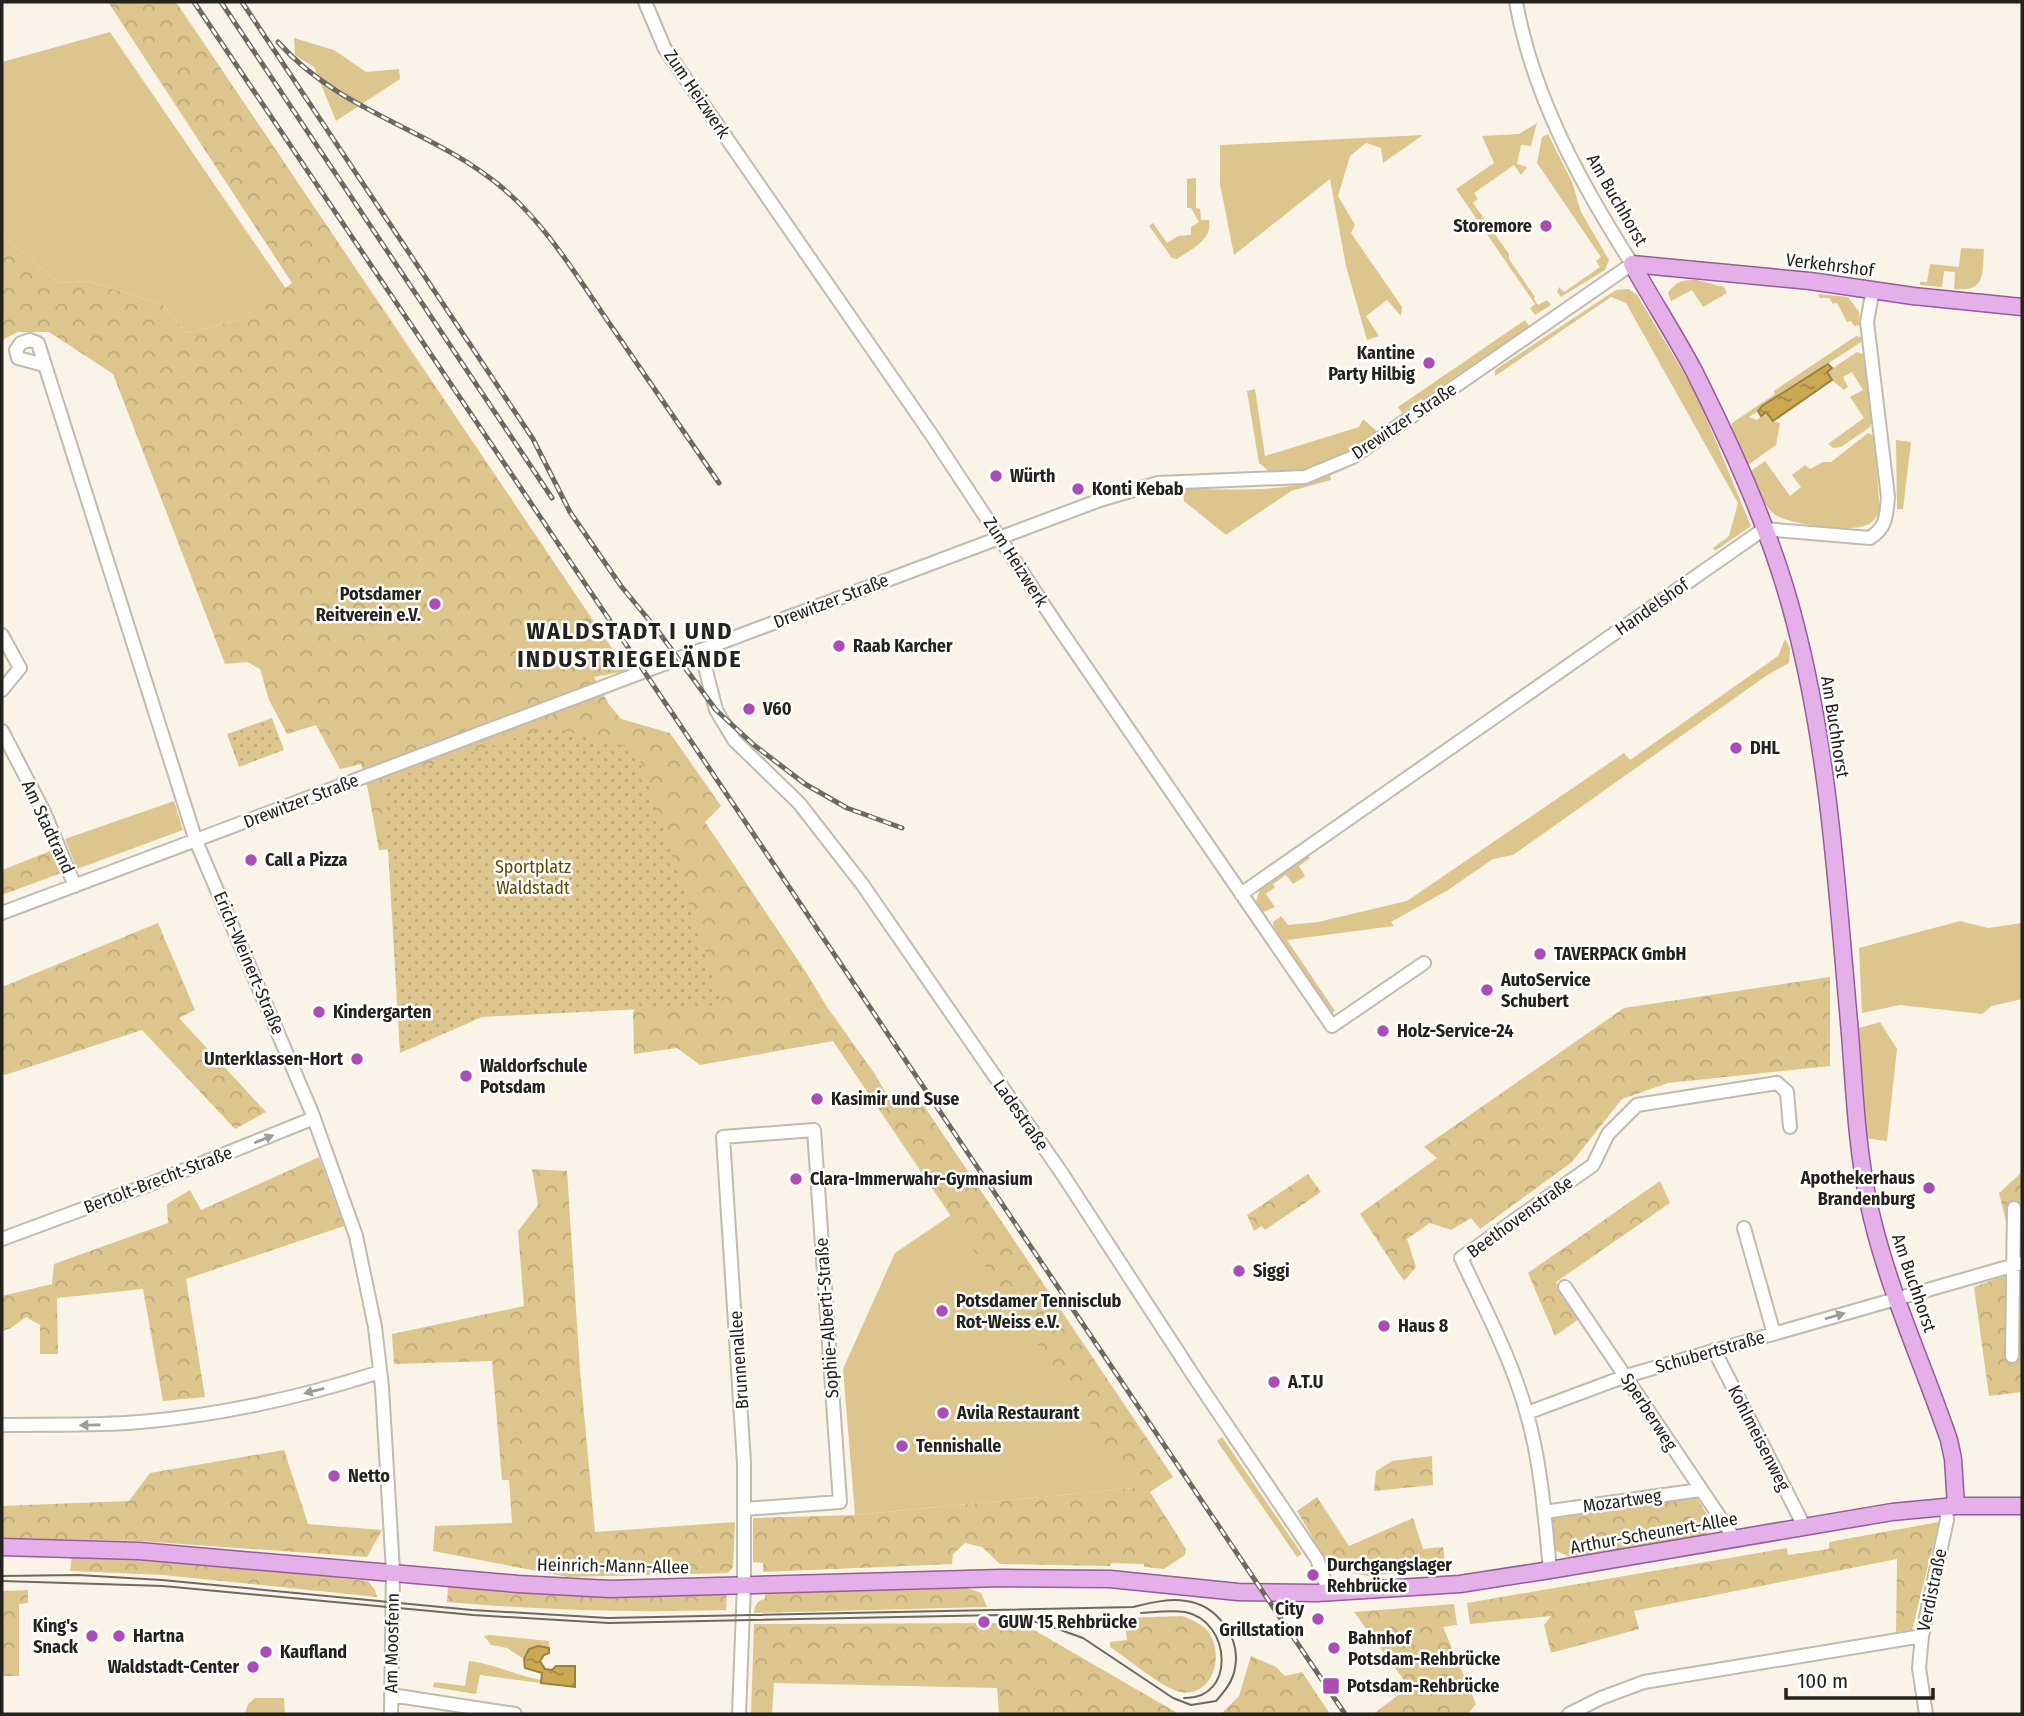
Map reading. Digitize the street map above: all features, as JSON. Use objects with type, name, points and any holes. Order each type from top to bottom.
[{"type":"main road","name":"Verkehrshof","points":[[1632,264],[1777,277],[1913,296],[2022,307]]},
{"type":"main road","name":"Am Buchhorst","points":[[1632,264],[1693,369],[1736,460],[1764,529],[1795,621],[1818,735],[1867,1199],[1896,1298],[1949,1440],[1953,1459],[1951,1506]]},
{"type":"main road","name":"Arthur-Scheunert-Allee","points":[[1225,1590],[1329,1593],[1460,1584],[1871,1514],[1951,1506],[2022,1506]]},
{"type":"main road","name":"Heinrich-Mann-Allee","points":[[2,1547],[139,1551],[518,1584],[610,1589],[991,1578],[1088,1578],[1225,1590]]},
{"type":"street","name":"Zum Heizwerk","points":[[645,2],[673,61],[1332,1026],[1424,963]]},
{"type":"street","name":"Am Buchhorst","points":[[1516,2],[1525,42],[1560,136],[1576,170],[1632,264]]},
{"type":"street","name":"Drewitzer Straße","points":[[2,913],[1100,500],[1158,482],[1305,477],[1353,457],[1632,264]]},
{"type":"street","points":[[1764,529],[1870,538],[1881,531],[1886,518],[1888,497],[1867,322],[1874,289]]},
{"type":"street","name":"Erich-Weinert-Straße","points":[[44,365],[196,841],[314,1118],[356,1236],[375,1328],[380,1372],[393,1572]]},
{"type":"street","name":"Handelshof","points":[[1241,894],[1764,529]]},
{"type":"street","points":[[2,635],[19,668],[2,690]]},
{"type":"street","name":"Ladestraße","points":[[701,651],[716,710],[734,740],[799,803],[862,884],[1063,1175],[1317,1559],[1329,1593]]},
{"type":"street","name":"Am Stadtrand","points":[[2,731],[44,812],[75,886]]},
{"type":"street","name":"Beethovenstraße","points":[[1550,1570],[1544,1512],[1527,1413],[1506,1352],[1461,1258],[1593,1165],[1608,1134],[1637,1105],[1777,1083],[1787,1092],[1790,1128]]},
{"type":"street","name":"Bertolt-Brecht-Straße","points":[[2,1239],[153,1184],[314,1118]]},
{"type":"street","name":"Sophie-Alberti-Straße","points":[[723,1137],[814,1130],[840,1502],[744,1509]]},
{"type":"street","name":"Brunnenallee","points":[[723,1137],[742,1396],[744,1584],[739,1714]]},
{"type":"street","points":[[2012,1356],[2019,1264],[2014,1208]]},
{"type":"street","name":"Schubertstraße","points":[[1744,1228],[1774,1334]]},
{"type":"street","name":"Schubertstraße","points":[[1527,1413],[1626,1376],[2019,1264]]},
{"type":"street","name":"Sperberweg","points":[[1564,1287],[1734,1538]]},
{"type":"street","name":"Kohlmeisenweg","points":[[1714,1350],[1804,1526]]},
{"type":"street","points":[[2,1425],[127,1423],[207,1414],[271,1402],[380,1372]]},
{"type":"street","name":"Mozartweg","points":[[1544,1512],[1700,1490]]},
{"type":"street","name":"Verdistraße","points":[[1926,1714],[1919,1668],[1922,1636],[1951,1506]]},
{"type":"street","name":"Am Moosfenn","points":[[391,1714],[393,1572]]},
{"type":"street","points":[[1569,1714],[1601,1698],[1644,1682],[1922,1636]]},
{"type":"street","points":[[391,1695],[515,1714]]},
{"type":"green space","points":[[108,2],[176,2],[624,666],[626,671],[594,677],[608,703],[621,719],[670,733],[721,806],[705,822],[827,1007],[875,1074],[891,1102],[914,1091],[1173,1477],[1150,1492],[1186,1549],[1185,1555],[1164,1569],[1144,1567],[1144,1564],[1000,1564],[982,1547],[965,1543],[953,1554],[952,1564],[763,1572],[763,1563],[753,1562],[753,1518],[855,1515],[1134,1488],[833,1041],[700,1065],[677,1048],[634,1054],[633,1012],[643,998],[410,848],[379,850],[361,764],[340,769],[316,725],[287,734],[269,700],[260,669],[247,662],[225,664],[113,374],[49,332],[18,332],[2,340],[2,235],[59,283],[87,281],[162,304],[186,333],[239,320],[292,283]]},
{"type":"green space","points":[[110,32],[286,289],[239,320],[186,333],[162,304],[87,281],[59,283],[2,235],[2,62]]},
{"type":"green space","points":[[294,38],[334,50],[366,72],[399,69],[400,79],[336,121],[314,67],[295,55]]},
{"type":"green space","points":[[1537,123],[1531,146],[1521,145],[1517,164],[1527,167],[1521,175],[1514,165],[1474,193],[1478,199],[1473,203],[1509,254],[1509,259],[1538,305],[1547,300],[1551,305],[1535,315],[1530,308],[1535,304],[1456,189],[1494,163],[1482,136],[1519,134]]},
{"type":"green space","points":[[1548,134],[1572,182],[1581,212],[1609,260],[1605,270],[1561,297],[1557,292],[1559,287],[1564,292],[1600,267],[1596,261],[1601,257],[1537,163],[1542,137]]},
{"type":"green space","points":[[1423,135],[1383,163],[1381,148],[1366,143],[1350,156],[1338,196],[1355,225],[1351,233],[1402,307],[1401,316],[1387,300],[1366,316],[1379,336],[1367,340],[1346,266],[1330,179],[1234,255],[1220,184],[1220,145]]},
{"type":"green space","points":[[1196,178],[1196,208],[1200,209],[1201,220],[1209,220],[1208,233],[1194,248],[1177,259],[1172,258],[1149,226],[1153,223],[1167,243],[1178,236],[1191,235],[1191,227],[1199,222],[1191,208],[1187,208],[1187,179]]},
{"type":"green space","points":[[1961,248],[1984,249],[1982,274],[1977,285],[1954,289],[1955,272],[1944,271],[1942,287],[1920,285],[1920,282],[1927,282],[1930,264],[1959,267]]},
{"type":"green space","points":[[1697,280],[1724,287],[1727,293],[1703,307],[1692,290],[1671,301],[1668,293],[1674,286],[1684,281]]},
{"type":"green space","points":[[1629,289],[1637,295],[1696,393],[1751,526],[1715,551],[1713,548],[1729,536],[1738,503],[1626,303],[1611,297],[1495,376],[1495,370],[1616,290]]},
{"type":"green space","points":[[1818,294],[1848,297],[1859,312],[1860,325],[1854,326],[1851,321],[1847,322],[1837,303],[1833,304],[1829,298],[1820,298]]},
{"type":"green space","points":[[1525,320],[1529,326],[1402,413],[1398,407]]},
{"type":"green space","points":[[1856,336],[1861,337],[1861,342],[1749,417],[1757,420],[1766,412],[1773,421],[1780,423],[1776,445],[1748,465],[1731,430],[1732,423]]},
{"type":"green space","points":[[1857,352],[1863,354],[1872,420],[1870,427],[1841,447],[1833,448],[1828,444],[1864,418],[1850,397],[1863,390],[1852,372],[1843,377],[1848,387],[1844,390],[1827,372]]},
{"type":"green space","points":[[1255,389],[1265,456],[1359,427],[1363,419],[1380,434],[1350,453],[1304,473],[1270,472],[1259,463],[1247,391]]},
{"type":"green space","points":[[1868,433],[1874,436],[1880,511],[1872,522],[1852,528],[1803,524],[1781,518],[1770,510],[1751,471],[1765,461],[1790,496],[1801,487],[1792,475],[1805,465],[1810,469],[1823,462],[1831,462]]},
{"type":"green space","points":[[1896,440],[1911,442],[1903,509],[1897,509]]},
{"type":"green space","points":[[1330,475],[1331,480],[1291,491],[1226,535],[1184,501],[1183,489],[1277,488]]},
{"type":"green space","points":[[1785,639],[1790,648],[1789,663],[1766,676],[1513,855],[1493,859],[1448,890],[1391,922],[1394,926],[1287,940],[1335,1011],[1329,1015],[1274,936],[1273,922],[1281,916],[1288,925],[1318,922],[1407,901],[1624,753],[1630,760],[1778,656]]},
{"type":"green space","points":[[272,718],[284,750],[239,767],[227,734]]},
{"type":"green space","name":"Sportplatz Waldstadt","points":[[549,727],[636,749],[723,1005],[482,1017],[400,1053],[384,781]]},
{"type":"green space","points":[[174,801],[183,830],[77,869],[65,839]]},
{"type":"green space","points":[[53,850],[61,873],[2,895],[2,870]]},
{"type":"green space","points":[[1307,855],[1310,858],[1299,866],[1305,876],[1293,884],[1286,875],[1273,884],[1275,887],[1266,894],[1275,907],[1263,912],[1256,901],[1261,887]]},
{"type":"green space","points":[[1960,921],[1988,928],[2022,923],[2022,999],[1992,1006],[1982,1014],[1900,1005],[1862,1013],[1859,948]]},
{"type":"green space","points":[[158,923],[195,1010],[179,1018],[266,1112],[235,1129],[142,1030],[5,1075],[2,1073],[2,987]]},
{"type":"green space","points":[[1830,977],[1830,1066],[1668,1083],[1622,1099],[1572,1162],[1480,1229],[1471,1218],[1451,1230],[1430,1223],[1407,1239],[1416,1267],[1404,1281],[1360,1214],[1437,1158],[1424,1147],[1624,1008]]},
{"type":"green space","points":[[1880,1022],[1897,1049],[1887,1141],[1865,1138],[1860,1081],[1859,1028]]},
{"type":"green space","points":[[319,1157],[344,1226],[186,1279],[205,1397],[163,1401],[143,1289],[57,1298],[58,1354],[40,1354],[40,1325],[26,1317],[2,1331],[2,1296],[52,1284],[54,1264],[168,1223],[167,1204],[190,1190],[201,1210]]},
{"type":"green space","points":[[532,1169],[567,1171],[580,1370],[595,1532],[735,1522],[733,1567],[728,1573],[568,1577],[433,1551],[435,1526],[512,1523],[509,1480],[502,1480],[492,1361],[394,1364],[392,1334],[524,1306],[518,1231],[538,1205]]},
{"type":"green space","points":[[2022,1172],[2022,1392],[1989,1396],[1974,1287],[2018,1270],[1999,1193]]},
{"type":"green space","points":[[1308,1174],[1321,1192],[1265,1230],[1261,1226],[1254,1231],[1247,1215]]},
{"type":"green space","points":[[1660,1181],[1670,1203],[1556,1282],[1579,1319],[1555,1336],[1528,1273]]},
{"type":"green space","name":"Potsdamer Tennisclub Rot-Weiss e.V.","points":[[951,1215],[1135,1488],[855,1515],[843,1369],[895,1253]]},
{"type":"green space","points":[[1222,1437],[1302,1554],[1297,1557],[1217,1441]]},
{"type":"green space","points":[[284,1450],[308,1524],[382,1530],[367,1557],[139,1541],[2,1538],[2,1506],[129,1501],[150,1473]]},
{"type":"green space","points":[[1432,1456],[1433,1485],[1374,1491],[1376,1471],[1392,1461]]},
{"type":"green space","points":[[1696,1496],[1712,1523],[1705,1535],[1570,1557],[1554,1550],[1550,1519]]},
{"type":"green space","points":[[1317,1497],[1349,1546],[1413,1518],[1423,1549],[1443,1547],[1446,1569],[1369,1576],[1331,1569],[1297,1511]]},
{"type":"green space","points":[[1939,1522],[1912,1630],[1896,1632],[1897,1559],[1634,1611],[1639,1629],[1551,1653],[1544,1625],[1551,1616],[1470,1624],[1467,1603],[1787,1548],[1788,1555],[1829,1549],[1829,1542]]},
{"type":"green space","points":[[72,1555],[164,1559],[368,1581],[377,1597],[163,1575],[70,1571]]},
{"type":"green space","points":[[959,1585],[981,1593],[987,1607],[754,1613],[757,1603],[765,1599],[765,1590]]},
{"type":"green space","points":[[448,1586],[519,1593],[604,1596],[727,1591],[726,1610],[621,1611],[447,1602]]},
{"type":"green space","points":[[28,1590],[28,1603],[19,1604],[19,1676],[2,1676],[2,1591]]},
{"type":"green space","points":[[1454,1604],[1457,1625],[1443,1627],[1476,1704],[1468,1714],[1373,1714],[1409,1687],[1354,1612]]},
{"type":"green space","points":[[1182,1616],[1204,1627],[1214,1642],[1216,1653],[1213,1673],[1200,1689],[1180,1692],[1173,1689],[1154,1679],[1110,1647],[1110,1642],[1127,1640],[1124,1618]]},
{"type":"green space","points":[[1022,1623],[1179,1714],[999,1714],[997,1688],[774,1683],[772,1714],[751,1714],[754,1624]]},
{"type":"green space","points":[[484,1636],[549,1641],[549,1648],[538,1646],[529,1649],[524,1659],[507,1648],[491,1645]]},
{"type":"green space","points":[[1251,1656],[1276,1667],[1285,1676],[1302,1672],[1330,1714],[1221,1714],[1239,1696]]},
{"type":"green space","points":[[469,1661],[542,1680],[541,1683],[480,1675],[476,1694],[433,1687],[434,1682],[465,1686]]},
{"type":"green space","points":[[255,1698],[284,1698],[285,1713],[245,1714],[248,1704]]},
{"type":"water","points":[[1828,364],[1832,368],[1827,372],[1832,380],[1773,421],[1766,412],[1761,416],[1758,411],[1762,406]]},
{"type":"water","points":[[538,1646],[549,1648],[549,1653],[540,1661],[545,1669],[575,1666],[575,1687],[541,1683],[542,1673],[525,1668],[524,1659],[529,1649]]},
{"type":"tram line","points":[[2,1576],[78,1575],[162,1580],[472,1610],[608,1618],[1133,1607],[1180,1600],[1197,1604],[1217,1616],[1230,1635],[1236,1657],[1232,1677],[1216,1701],[1191,1705],[1173,1698],[1083,1638],[1041,1623],[999,1615],[609,1623],[473,1615],[163,1586],[2,1581]]},
{"type":"tram line","points":[[1141,1613],[1185,1612],[1201,1618],[1212,1630],[1222,1659],[1220,1674],[1213,1687],[1201,1695],[1184,1698]]},
{"type":"railway","points":[[194,2],[1345,1714]]},
{"type":"railway","points":[[221,2],[552,498]]},
{"type":"railway","points":[[242,2],[533,439],[570,512],[621,586],[716,710],[754,745],[805,784],[847,808],[902,828]]},
{"type":"railway","points":[[278,42],[302,66],[329,86],[472,165],[515,199],[569,264],[719,483]]},
{"type":"place","name":"Storemore","points":[[1546,226]]},
{"type":"place","name":"Kantine Party Hilbig","points":[[1429,363]]},
{"type":"place","name":"Würth","points":[[996,476]]},
{"type":"place","name":"Konti Kebab","points":[[1078,489]]},
{"type":"place","name":"Potsdamer Reitverein e.V.","points":[[435,604]]},
{"type":"place","name":"Raab Karcher","points":[[839,646]]},
{"type":"place","name":"V60","points":[[749,709]]},
{"type":"place","name":"DHL","points":[[1736,748]]},
{"type":"place","name":"Call a Pizza","points":[[251,860]]},
{"type":"place","name":"TAVERPACK GmbH","points":[[1540,954]]},
{"type":"place","name":"AutoService Schubert","points":[[1487,990]]},
{"type":"place","name":"Kindergarten","points":[[319,1012]]},
{"type":"place","name":"Holz-Service-24","points":[[1383,1031]]},
{"type":"place","name":"Unterklassen-Hort","points":[[357,1059]]},
{"type":"place","name":"Waldorfschule Potsdam","points":[[466,1076]]},
{"type":"place","name":"Kasimir und Suse","points":[[817,1099]]},
{"type":"place","name":"Clara-Immerwahr-Gymnasium","points":[[796,1179]]},
{"type":"place","name":"Apothekerhaus Brandenburg","points":[[1929,1188]]},
{"type":"place","name":"Siggi","points":[[1239,1271]]},
{"type":"place","name":"Potsdamer Tennisclub Rot-Weiss e.V.","points":[[942,1311]]},
{"type":"place","name":"Haus 8","points":[[1384,1326]]},
{"type":"place","name":"A.T.U","points":[[1274,1382]]},
{"type":"place","name":"Avila Restaurant","points":[[943,1413]]},
{"type":"place","name":"Tennishalle","points":[[902,1446]]},
{"type":"place","name":"Netto","points":[[334,1476]]},
{"type":"place","name":"Durchgangslager Rehbrücke","points":[[1313,1575]]},
{"type":"place","name":"City Grillstation","points":[[1318,1619]]},
{"type":"place","name":"GUW 15 Rehbrücke","points":[[984,1622]]},
{"type":"place","name":"King's Snack","points":[[92,1636]]},
{"type":"place","name":"Hartna","points":[[119,1636]]},
{"type":"place","name":"Bahnhof Potsdam-Rehbrücke","points":[[1334,1648]]},
{"type":"place","name":"Kaufland","points":[[266,1652]]},
{"type":"place","name":"Waldstadt-Center","points":[[253,1667]]},
{"type":"place","name":"Potsdam-Rehbrücke","points":[[1331,1686]]},
{"type":"district","name":"WALDSTADT I UND INDUSTRIEGELÄNDE","points":[[630,645]]}]
